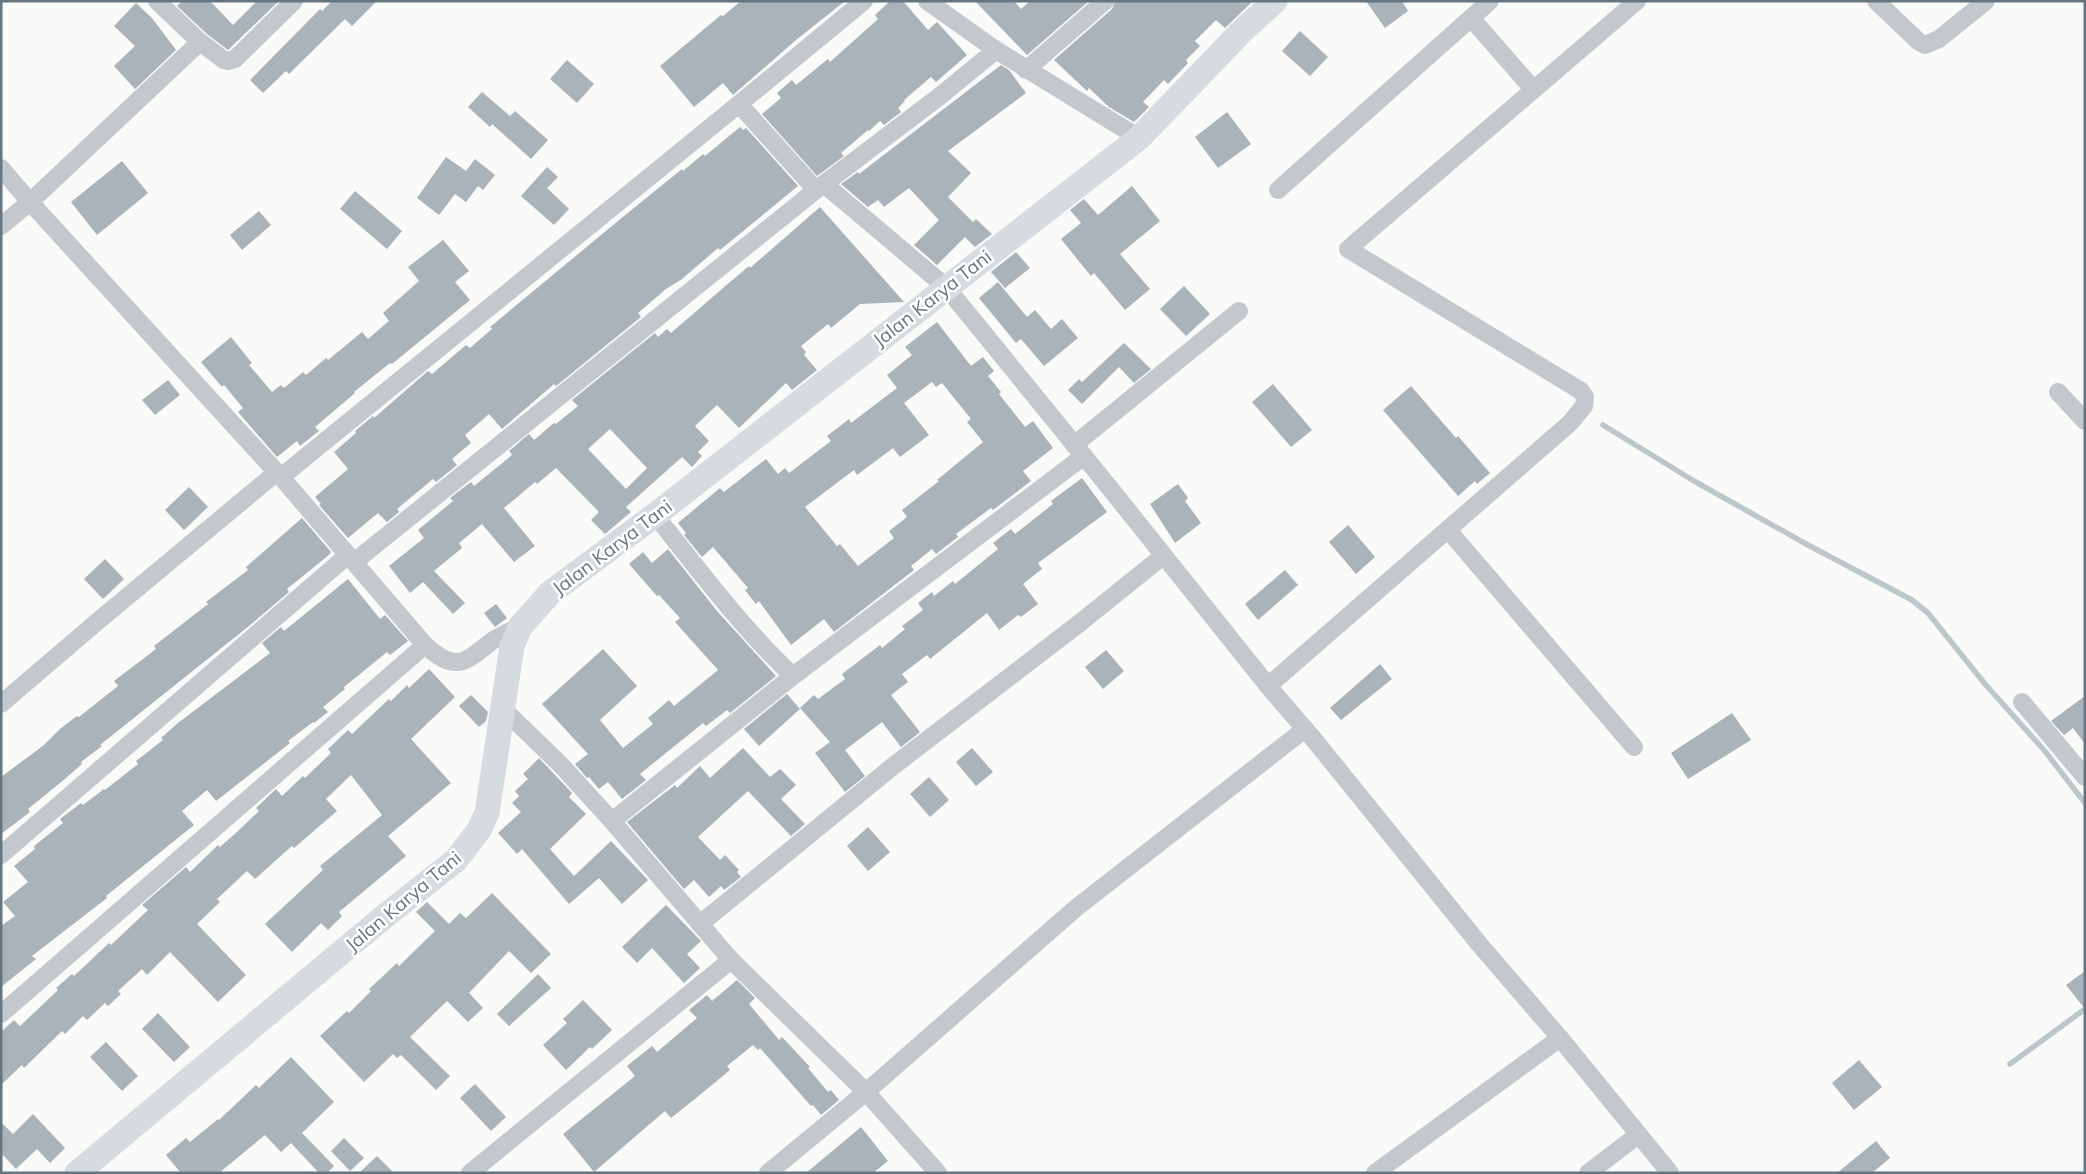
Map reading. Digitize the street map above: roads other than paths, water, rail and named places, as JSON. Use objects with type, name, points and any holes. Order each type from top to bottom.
[{"type":"street","points":[[157,1],[200,42],[228,61],[235,59],[294,1]]},
{"type":"street","points":[[1,704],[98,620],[739,104],[864,1]]},
{"type":"street","points":[[1026,70],[1105,1]]},
{"type":"street","name":"Jalan Karya Tani","points":[[77,1173],[385,916],[456,860],[479,830],[487,813],[512,646],[520,627],[550,593],[655,514],[1140,138],[1242,31],[1275,1]]},
{"type":"street","points":[[1278,190],[1490,1]]},
{"type":"street","points":[[1268,686],[1570,423],[1584,406],[1585,397],[1581,391],[1348,249],[1637,1]]},
{"type":"street","points":[[1876,1],[1919,42],[1925,45],[1939,39],[1986,1]]},
{"type":"street","points":[[936,4],[996,50],[1026,70],[1140,138]]},
{"type":"street","points":[[1471,18],[1534,89]]},
{"type":"street","points":[[1,226],[30,202],[200,42]]},
{"type":"street","points":[[1,855],[351,559],[996,50]]},
{"type":"street","points":[[739,104],[820,187],[946,287],[1268,686],[1670,1173]]},
{"type":"street","points":[[1,168],[279,474],[425,646],[448,661],[464,662],[502,635],[520,627]]},
{"type":"street","points":[[612,821],[1079,450],[1239,311]]},
{"type":"street","points":[[2058,392],[2085,422]]},
{"type":"street","points":[[655,514],[720,594],[793,676]]},
{"type":"street","points":[[1448,530],[1634,748]]},
{"type":"street","points":[[700,924],[892,767],[1081,622],[1163,556]]},
{"type":"street","points":[[1,1014],[425,646]]},
{"type":"street","points":[[2022,702],[2085,777]]},
{"type":"street","points":[[502,708],[560,764],[612,821],[731,960],[866,1092],[938,1173]]},
{"type":"street","points":[[768,1173],[866,1092],[1076,908],[1305,729]]},
{"type":"street","points":[[470,1173],[731,960]]},
{"type":"street","points":[[1375,1173],[1560,1038]]},
{"type":"street","points":[[1588,1173],[1638,1135]]},
{"type":"waterway","points":[[1603,425],[1694,481],[1808,545],[1912,600],[1928,613],[1985,684],[2044,750],[2085,803]]},
{"type":"waterway","points":[[2010,1064],[2085,1009]]}]
